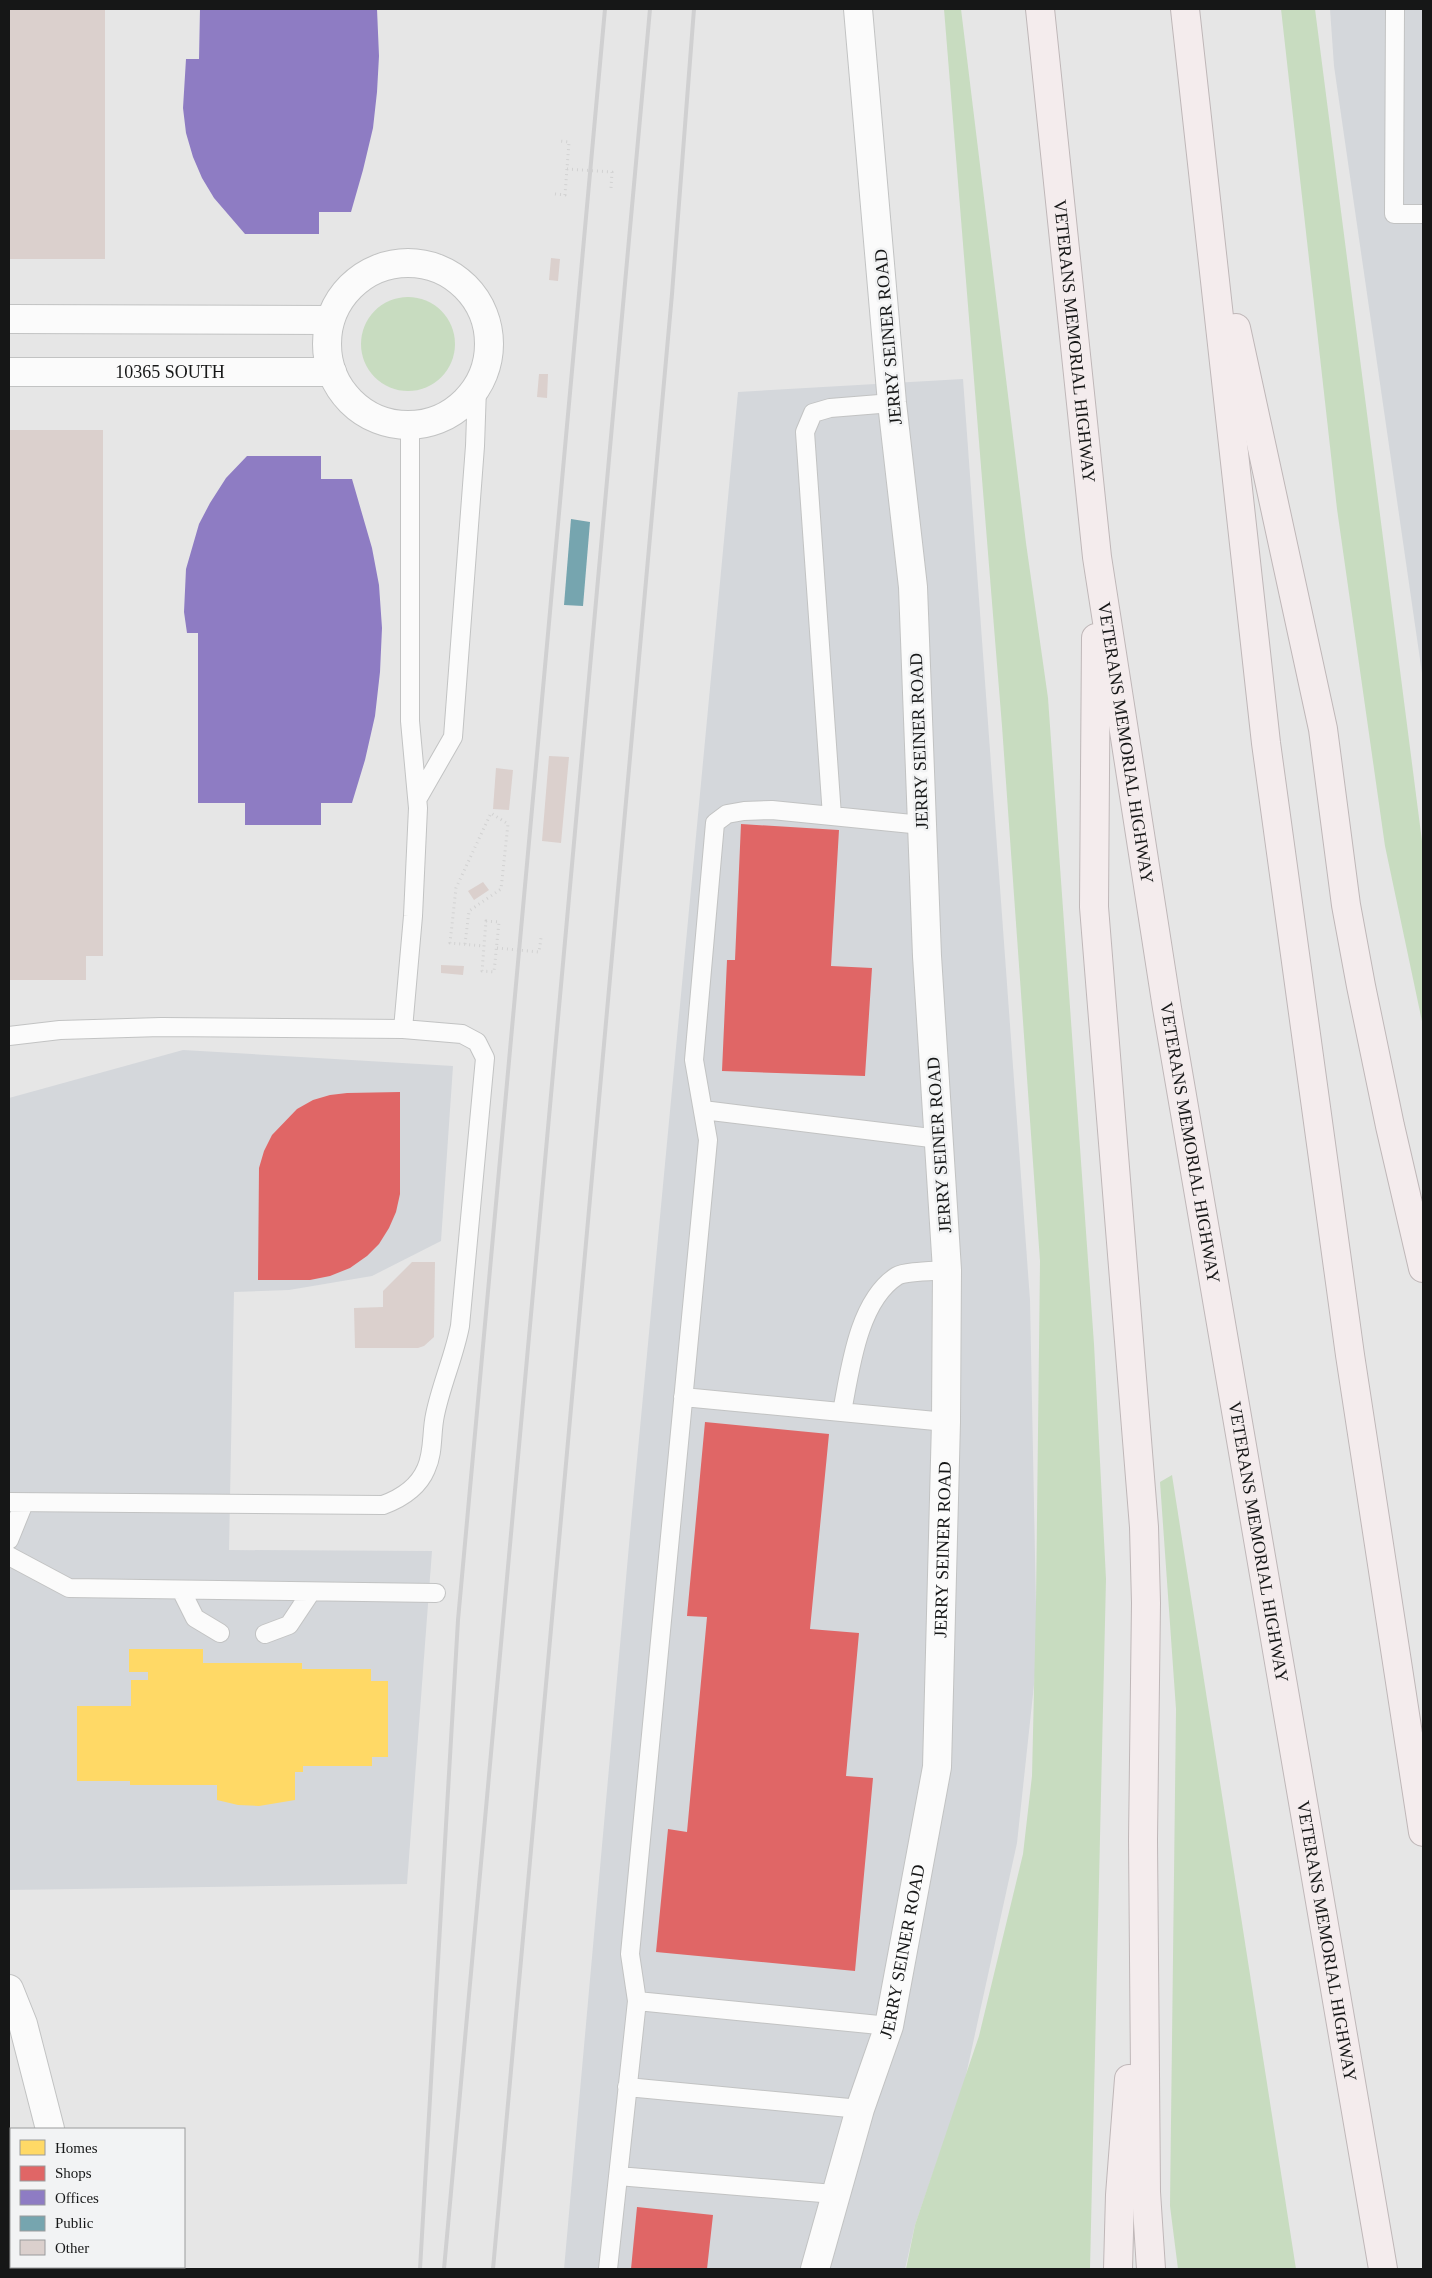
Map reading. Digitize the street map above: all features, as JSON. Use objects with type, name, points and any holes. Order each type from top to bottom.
[{"type":"highway","name":"VETERANS MEMORIAL HIGHWAY","points":[[1040,9],[1097,557],[1168,1018],[1383,2269]]},
{"type":"highway","points":[[1185,9],[1269,762],[1350,1355],[1423,1832]]},
{"type":"highway","points":[[1204,181],[1323,729],[1346,905],[1361,986],[1390,1126],[1423,1268]]},
{"type":"highway","points":[[1097,557],[1094,907],[1144,1527],[1146,2192],[1151,2269]]},
{"type":"highway","points":[[1118,2269],[1120,2195],[1144,1896]]},
{"type":"street","name":"JERRY SEINER ROAD","points":[[815,2269],[834,2194],[889,2026],[937,1767],[946,1422],[947,1270],[927,956],[913,587],[892,403],[858,9]]},
{"type":"street","points":[[409,262],[427,264],[454,277],[469,289],[480,305],[488,323],[490,343],[488,362],[477,388],[464,404],[448,415],[429,422],[410,424],[390,423],[362,411],[341,390],[332,372],[327,346],[330,320],[343,295],[356,281],[372,270],[390,264],[409,262]]},
{"type":"street","points":[[9,319],[330,320]]},
{"type":"street","name":"10365 SOUTH","points":[[9,372],[332,372]]},
{"type":"street","points":[[9,1989],[23,2024],[50,2128]]},
{"type":"lane","points":[[1395,9],[1394,214],[1423,214]]},
{"type":"lane","points":[[418,798],[453,737],[476,446],[477,388]]},
{"type":"lane","points":[[832,816],[804,432],[813,413],[830,408],[892,403]]},
{"type":"lane","points":[[403,1029],[413,916],[418,798],[410,721],[410,424]]},
{"type":"lane","points":[[608,2269],[637,2001],[630,1954],[708,1140],[694,1060],[715,823],[727,814],[772,810],[922,825]]},
{"type":"lane","points":[[9,1036],[60,1030],[161,1027],[403,1029],[462,1034],[477,1042],[485,1058],[460,1326],[451,1364],[442,1387],[434,1417],[431,1453],[427,1469],[408,1493],[383,1505],[16,1502],[9,1540]]},
{"type":"lane","points":[[703,1110],[939,1139]]},
{"type":"lane","points":[[842,1412],[853,1357],[874,1298],[898,1275],[947,1270]]},
{"type":"lane","points":[[683,1396],[946,1422]]},
{"type":"lane","points":[[9,1556],[69,1588],[436,1593]]},
{"type":"lane","points":[[181,1590],[194,1618],[220,1633]]},
{"type":"lane","points":[[265,1634],[289,1625],[311,1592]]},
{"type":"lane","points":[[637,2001],[889,2026]]},
{"type":"lane","points":[[627,2087],[860,2110]]},
{"type":"lane","points":[[618,2176],[834,2194]]},
{"type":"path","points":[[554,194],[565,195],[569,142],[559,141]]},
{"type":"path","points":[[567,169],[612,172],[611,188]]},
{"type":"path","points":[[465,944],[468,911],[502,889],[508,824],[491,813],[456,888],[450,943],[484,946]]},
{"type":"path","points":[[486,921],[499,922],[497,948],[494,972],[482,971],[486,921]]},
{"type":"path","points":[[497,948],[539,952],[541,938]]},
{"type":"shaded area","points":[[1330,9],[1423,9],[1423,680],[1334,66]]},
{"type":"shaded area","points":[[963,379],[1030,1300],[1037,1657],[1017,1843],[964,2084],[915,2225],[905,2269],[564,2269],[630,1534],[738,392]]},
{"type":"shaded area","points":[[183,1050],[453,1066],[441,1241],[372,1276],[289,1290],[234,1292],[229,1550],[432,1551],[407,1884],[9,1890],[9,1098]]},
{"type":"green space","points":[[944,9],[961,9],[1026,543],[1048,698],[1094,1344],[1106,1579],[1090,2269],[906,2269],[915,2225],[979,2036],[1023,1854],[1032,1776],[1036,1603],[1040,1261],[1002,726]]},
{"type":"green space","points":[[1281,9],[1315,9],[1423,849],[1423,1026],[1385,846],[1337,509]]},
{"type":"green space","points":[[408,297],[426,301],[441,311],[451,326],[455,344],[451,362],[441,377],[426,387],[408,391],[390,387],[375,377],[365,362],[361,344],[365,326],[375,311],[390,301]]},
{"type":"green space","points":[[1172,1475],[1296,2269],[1178,2269],[1170,2206],[1176,1709],[1160,1482]]},
{"type":"building: Homes","points":[[129,1649],[203,1649],[203,1663],[302,1663],[302,1669],[371,1669],[371,1681],[388,1681],[388,1757],[372,1757],[372,1766],[303,1766],[303,1772],[295,1772],[295,1800],[259,1806],[238,1805],[217,1800],[217,1785],[130,1785],[130,1781],[77,1781],[77,1706],[131,1706],[131,1680],[148,1680],[148,1672],[129,1672]]},
{"type":"building: Shops","points":[[741,824],[839,830],[831,966],[872,968],[865,1076],[722,1071],[727,960],[735,960]]},
{"type":"building: Shops","points":[[400,1092],[400,1194],[396,1212],[379,1244],[367,1256],[350,1268],[330,1276],[310,1280],[258,1280],[259,1168],[264,1151],[272,1135],[297,1109],[313,1100],[347,1093]]},
{"type":"building: Shops","points":[[705,1422],[829,1434],[810,1629],[859,1633],[846,1776],[873,1778],[855,1971],[656,1952],[668,1829],[687,1832],[707,1617],[687,1616]]},
{"type":"building: Shops","points":[[637,2207],[713,2215],[707,2269],[631,2269]]},
{"type":"building: Offices","points":[[200,9],[377,9],[379,56],[377,92],[373,128],[363,170],[351,212],[319,212],[319,234],[245,234],[214,198],[202,178],[186,133],[183,108],[186,59],[199,59]]},
{"type":"building: Offices","points":[[247,456],[321,456],[321,479],[352,479],[372,548],[379,585],[382,628],[375,716],[365,760],[352,803],[321,803],[321,825],[245,825],[245,803],[198,803],[198,633],[187,633],[184,612],[186,569],[199,524],[210,503],[226,478]]},
{"type":"building: Public","points":[[571,519],[590,522],[583,606],[564,605]]},
{"type":"building: Other","points":[[9,9],[105,9],[105,259],[9,259]]},
{"type":"building: Other","points":[[551,258],[560,259],[558,281],[549,280]]},
{"type":"building: Other","points":[[539,374],[548,374],[547,398],[537,397]]},
{"type":"building: Other","points":[[9,430],[103,430],[103,956],[86,956],[86,980],[9,980]]},
{"type":"building: Other","points":[[549,756],[569,757],[561,843],[542,841]]},
{"type":"building: Other","points":[[496,768],[513,770],[509,810],[493,809]]},
{"type":"building: Other","points":[[483,882],[489,890],[474,900],[468,891]]},
{"type":"building: Other","points":[[441,965],[464,966],[463,975],[441,973]]},
{"type":"building: Other","points":[[412,1262],[435,1262],[434,1337],[424,1346],[418,1348],[355,1348],[354,1308],[383,1307],[383,1291]]},
{"type":"railway","points":[[420,2269],[458,1620],[605,9]]},
{"type":"railway","points":[[444,2269],[650,9]]},
{"type":"railway","points":[[493,2269],[672,294],[694,9]]}]
